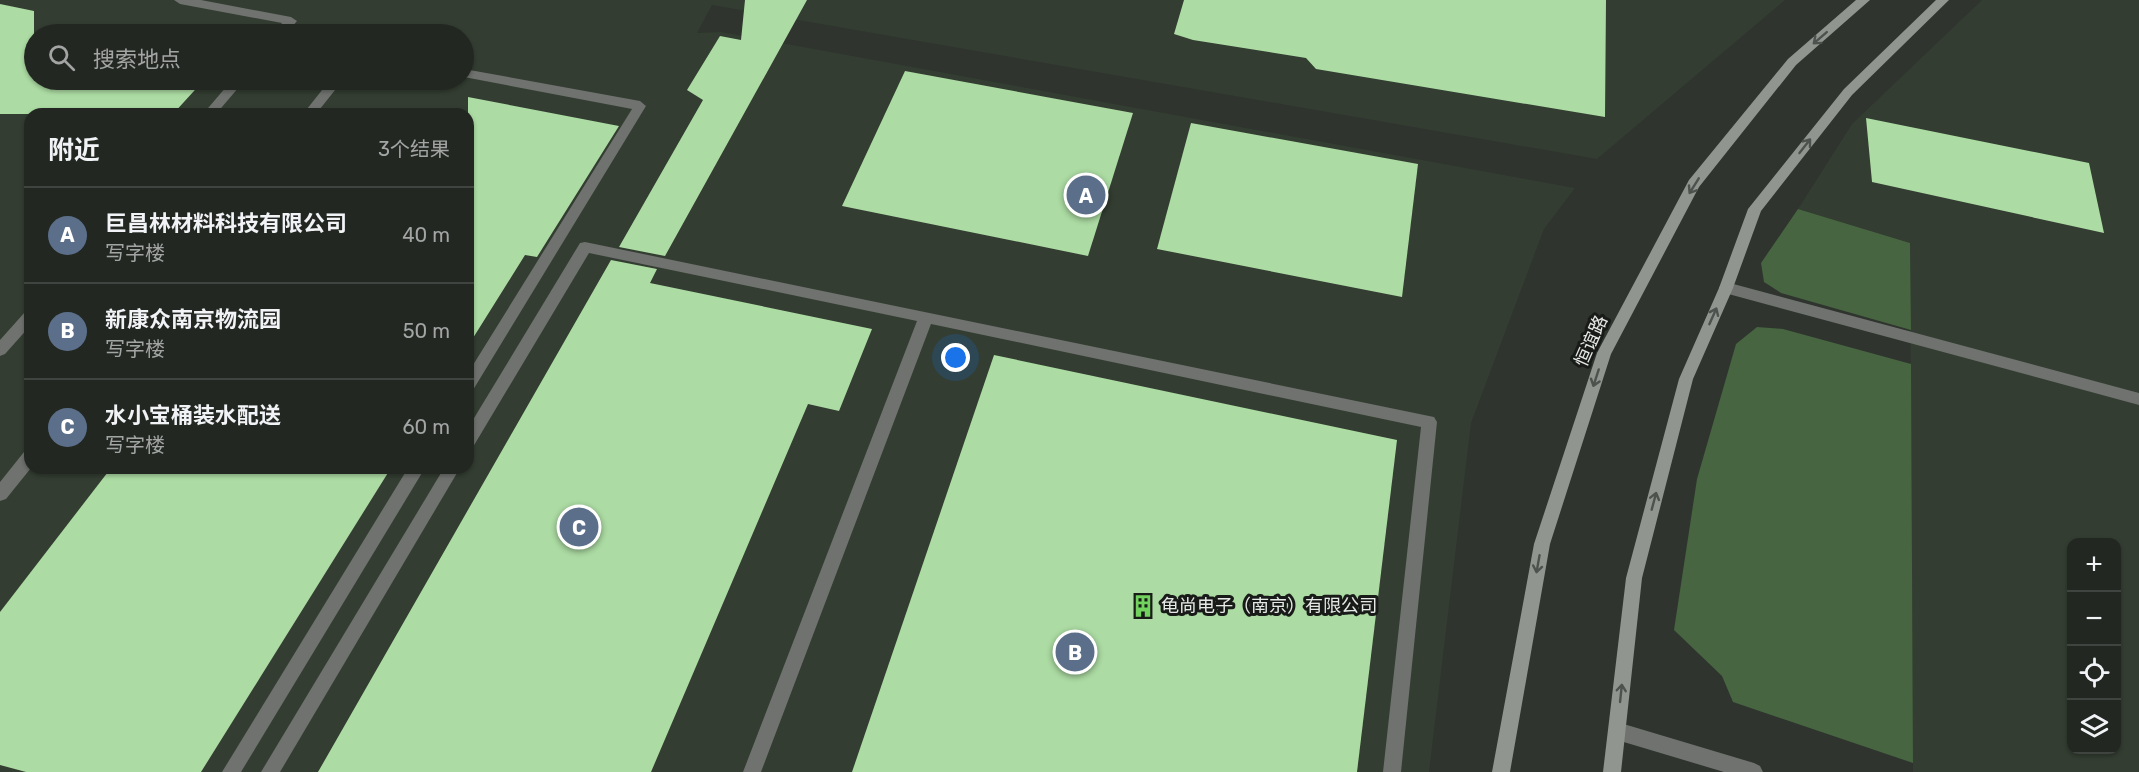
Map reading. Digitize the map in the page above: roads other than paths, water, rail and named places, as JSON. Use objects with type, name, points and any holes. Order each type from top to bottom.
[{"type":"main road","name":"恒谊路","points":[[1501,772],[1542,544],[1604,353],[1694,184],[1792,62],[1864,0]]},
{"type":"main road","points":[[1612,772],[1634,578],[1686,379],[1726,288],[1755,209],[1848,92],[1943,0]]},
{"type":"lane","points":[[180,0],[291,21],[288,24]]},
{"type":"lane","points":[[474,75],[640,105],[474,376]]},
{"type":"lane","points":[[213,108],[230,90]]},
{"type":"lane","points":[[314,108],[329,90]]},
{"type":"lane","points":[[474,432],[585,247],[1429,422],[1392,772]]},
{"type":"lane","points":[[1726,288],[2139,399]]},
{"type":"lane","points":[[752,772],[926,317]]},
{"type":"lane","points":[[0,350],[24,323]]},
{"type":"lane","points":[[0,494],[24,464]]},
{"type":"lane","points":[[231,772],[413,474]]},
{"type":"lane","points":[[270,772],[448,474]]},
{"type":"lane","points":[[1617,731],[1754,772]]},
{"type":"place","name":"巨昌林材料科技有限公司","points":[[1086,195]]},
{"type":"place","name":"水小宝桶装水配送","points":[[579,527]]},
{"type":"place","name":"龟尚电子（南京）有限公司","points":[[1143,606]]},
{"type":"place","name":"新康众南京物流园","points":[[1075,652]]}]
